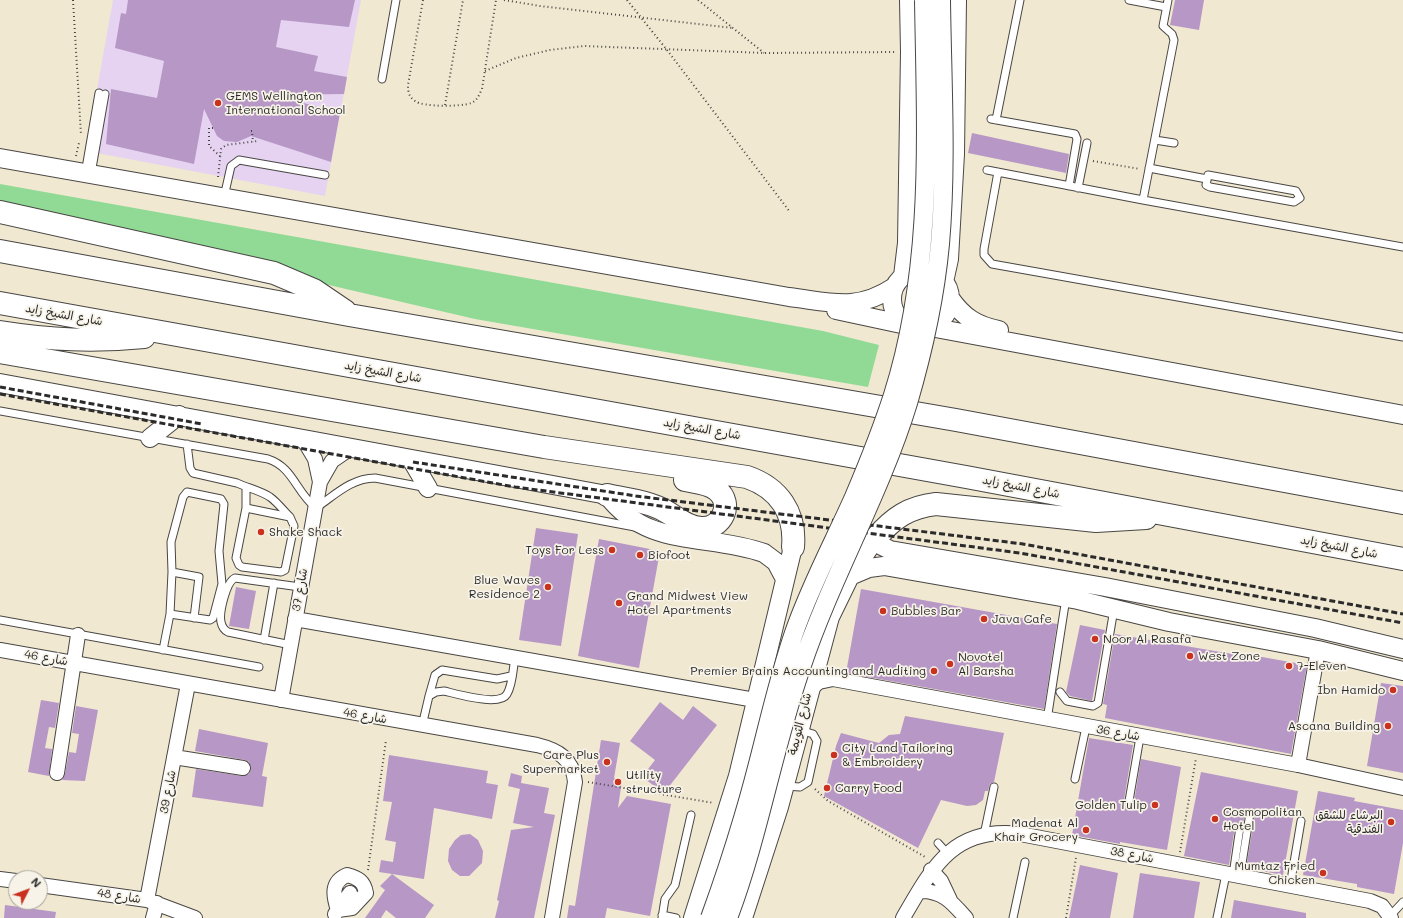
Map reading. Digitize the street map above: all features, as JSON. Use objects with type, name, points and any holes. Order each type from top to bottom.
[{"type":"highway","points":[[0,212],[274,274],[314,290],[349,315]]},
{"type":"highway","points":[[0,251],[349,315],[956,420],[1403,503]]},
{"type":"highway","name":"شارع الشيخ زايد","points":[[0,303],[966,477],[1403,559]]},
{"type":"highway","points":[[0,332],[45,339],[95,341],[168,334]]},
{"type":"highway","points":[[0,352],[544,446],[747,477],[768,486],[784,502],[793,524],[794,547]]},
{"type":"highway","points":[[544,446],[710,486],[721,494],[724,499],[724,512],[718,523],[712,526],[699,528],[682,522],[667,511],[650,504],[606,496]]},
{"type":"highway","points":[[876,538],[896,517],[922,506],[936,504],[1096,521],[1131,520],[1164,515]]},
{"type":"street","points":[[909,0],[910,52],[907,243],[892,304],[899,319],[914,328],[930,327],[1403,415]]},
{"type":"street","points":[[710,918],[744,817],[781,672],[795,629],[812,587],[854,497],[877,441],[894,394],[906,346],[916,297],[921,262],[925,198],[924,0]]},
{"type":"street","points":[[728,918],[758,824],[798,677],[829,593],[893,447],[922,351],[933,298],[940,244],[943,191],[941,0]]},
{"type":"street","points":[[930,327],[943,319],[950,306],[947,290],[954,154],[957,0]]},
{"type":"street","points":[[0,158],[789,297],[842,304],[861,303],[879,297],[898,282],[917,270],[925,270],[939,276],[958,310],[981,326],[1403,404]]},
{"type":"street","points":[[789,297],[874,319],[906,324]]},
{"type":"street","points":[[0,383],[179,415],[606,496],[621,513],[640,526],[651,530],[764,553],[776,562],[785,579]]},
{"type":"street","points":[[150,438],[179,415]]},
{"type":"street","name":"شارع 37","points":[[303,439],[315,459],[320,482]]},
{"type":"street","name":"شارع 37","points":[[281,700],[320,482],[332,461],[351,448]]},
{"type":"street","points":[[411,459],[428,488]]},
{"type":"street","points":[[876,538],[882,546],[890,550],[1105,587],[1315,628],[1403,649]]},
{"type":"street","name":"شارع الثويمة","points":[[743,918],[773,828],[830,616],[850,576],[876,538]]},
{"type":"street","points":[[693,918],[722,810],[738,776],[755,700],[794,547]]},
{"type":"street","points":[[850,576],[868,568],[884,566],[1066,598],[1169,622],[1318,650],[1403,671]]},
{"type":"street","points":[[295,619],[516,656],[755,700]]},
{"type":"street","points":[[57,773],[78,635]]},
{"type":"street","points":[[1298,765],[1318,650],[1326,644],[1336,642],[1403,657]]},
{"type":"street","name":"شارع 46","points":[[0,650],[550,748],[557,751],[568,761],[574,775],[574,790],[552,918]]},
{"type":"street","points":[[817,661],[822,671],[833,679]]},
{"type":"street","points":[[809,690],[819,682],[833,679]]},
{"type":"street","name":"شارع 36","points":[[833,679],[1047,720],[1298,765],[1403,788]]},
{"type":"street","name":"شارع 39","points":[[153,918],[152,902],[174,757],[188,684]]},
{"type":"street","points":[[174,757],[243,768]]},
{"type":"street","points":[[738,776],[746,790],[757,796],[770,795],[784,786]]},
{"type":"street","points":[[722,810],[755,807],[764,814],[773,828]]},
{"type":"street","name":"شارع 38","points":[[903,918],[934,867],[943,848],[984,835],[1013,833],[1376,903],[1386,910],[1390,917]]},
{"type":"street","points":[[934,867],[950,900]]},
{"type":"street","points":[[347,875],[357,878],[365,887],[366,893],[352,908],[335,914],[334,887],[340,878],[347,875]]},
{"type":"street","name":"شارع 48","points":[[48,886],[152,902],[196,918]]},
{"type":"street","points":[[919,891],[938,893],[950,900],[966,918]]},
{"type":"street","points":[[335,914],[350,893]]},
{"type":"lane","points":[[382,79],[396,0]]},
{"type":"lane","points":[[956,51],[965,0]]},
{"type":"lane","points":[[1020,0],[994,120],[1075,134],[1077,139],[1069,186]]},
{"type":"lane","points":[[1129,0],[1167,3],[1163,26],[1172,34],[1174,40],[1143,200]]},
{"type":"lane","points":[[88,174],[102,93]]},
{"type":"lane","points":[[1155,140],[1174,143]]},
{"type":"lane","points":[[1078,188],[1087,143]]},
{"type":"lane","points":[[224,197],[231,166],[239,160],[325,175]]},
{"type":"lane","points":[[1149,169],[1207,179]]},
{"type":"lane","points":[[987,170],[1403,247]]},
{"type":"lane","points":[[998,172],[984,249],[984,255],[992,264],[1403,337]]},
{"type":"lane","points":[[1208,175],[1296,191],[1300,198],[1294,202],[1210,187],[1206,185],[1207,179],[1208,175]]},
{"type":"lane","points":[[1271,198],[1273,187]]},
{"type":"lane","points":[[0,411],[273,461],[287,470],[315,506],[320,505],[351,484],[363,479],[375,478],[651,530]]},
{"type":"lane","points":[[191,445],[191,471],[196,475],[246,487],[269,497],[290,517],[294,526],[285,570],[281,572],[242,568],[236,558],[246,508],[246,487]]},
{"type":"lane","points":[[163,650],[170,614],[172,572],[171,542],[184,493],[187,492],[220,499],[224,504],[219,551],[222,584],[213,618],[210,620],[170,614]]},
{"type":"lane","points":[[246,508],[290,517]]},
{"type":"lane","points":[[172,572],[199,577],[194,618]]},
{"type":"lane","points":[[291,645],[228,632],[222,627],[221,620],[227,587],[231,580],[239,577],[300,587]]},
{"type":"lane","points":[[264,640],[274,583]]},
{"type":"lane","points":[[1047,720],[1066,598]]},
{"type":"lane","points":[[1060,692],[1063,698],[1069,702],[1093,706],[1098,703],[1114,609]]},
{"type":"lane","points":[[0,620],[259,667]]},
{"type":"lane","points":[[429,696],[440,691],[498,700],[502,699],[508,692],[516,656]]},
{"type":"lane","points":[[422,726],[435,675],[442,670],[497,680],[512,676]]},
{"type":"lane","points":[[1075,779],[1086,727]]},
{"type":"lane","points":[[784,786],[800,787],[808,782],[817,741],[813,734],[799,730]]},
{"type":"lane","points":[[1129,801],[1140,737]]},
{"type":"lane","points":[[984,835],[994,787]]},
{"type":"lane","points":[[1217,918],[1233,875],[1250,813]]},
{"type":"lane","points":[[676,918],[662,917],[665,899],[675,885],[691,815]]},
{"type":"lane","points":[[1290,886],[1301,821]]},
{"type":"lane","points":[[1233,875],[1240,827]]},
{"type":"lane","points":[[1013,918],[1024,862]]},
{"type":"lane","points":[[1390,917],[1403,902]]},
{"type":"path","points":[[73,0],[82,136],[76,156]]},
{"type":"path","points":[[423,0],[408,92],[410,98],[416,102],[445,105],[472,103],[478,97],[482,89],[496,0]]},
{"type":"path","points":[[445,105],[463,0]]},
{"type":"path","points":[[504,0],[540,6],[733,28]]},
{"type":"path","points":[[627,0],[667,50],[790,212]]},
{"type":"path","points":[[698,0],[765,53]]},
{"type":"path","points":[[485,71],[516,58],[550,50],[584,46],[765,53],[910,52]]},
{"type":"path","points":[[213,128],[210,128],[209,146],[220,156]]},
{"type":"path","points":[[251,131],[253,142]]},
{"type":"path","points":[[1084,159],[1149,169]]},
{"type":"path","points":[[365,887],[386,740]]},
{"type":"path","points":[[1178,864],[1198,747]]},
{"type":"path","points":[[574,790],[585,792],[587,782],[722,810]]},
{"type":"path","points":[[808,782],[828,802],[934,867]]},
{"type":"path","points":[[1066,918],[1078,845]]},
{"type":"shaded area","name":"GEMS Wellington International School","points":[[113,0],[361,0],[325,196],[86,151]]},
{"type":"green space","points":[[0,184],[823,331],[879,345],[868,387],[475,319],[75,226],[0,204]]},
{"type":"building","name":"GEMS Wellington International School","points":[[128,0],[355,0],[349,27],[281,20],[276,47],[318,56],[314,71],[347,77],[344,94],[274,95],[340,113],[331,162],[251,136],[237,142],[224,141],[217,136],[204,109],[194,164],[106,144],[111,89],[157,98],[164,61],[115,48],[121,13],[126,14]]},
{"type":"building","points":[[1175,0],[1204,0],[1199,30],[1170,25]]},
{"type":"building","points":[[972,133],[1069,154],[1066,173],[968,153]]},
{"type":"building","name":"Blue Waves Residence 2","points":[[536,528],[578,534],[561,646],[519,640]]},
{"type":"building","name":"Grand Midwest View Hotel Apartments","points":[[599,539],[660,551],[639,668],[578,656]]},
{"type":"building","points":[[236,587],[256,591],[249,629],[229,626]]},
{"type":"building","name":"Novotel Al Barsha","points":[[861,589],[1057,624],[1044,709],[846,673]]},
{"type":"building","points":[[1080,625],[1105,630],[1092,701],[1070,696],[1066,692]]},
{"type":"building","points":[[1115,634],[1307,665],[1291,754],[1105,718],[1107,705],[1103,704]]},
{"type":"building","name":"Ascana Building","points":[[1381,683],[1403,686],[1403,773],[1367,766]]},
{"type":"building","points":[[41,700],[59,703],[55,728],[49,727],[45,748],[52,749],[49,776],[28,772]]},
{"type":"building","points":[[660,702],[683,720],[693,706],[717,725],[664,793],[642,777],[655,760],[630,741]]},
{"type":"building","points":[[76,706],[98,710],[85,781],[62,780],[65,774],[69,752],[76,753],[79,734],[72,733]]},
{"type":"building","points":[[905,716],[1004,733],[994,782],[990,784],[988,791],[985,791],[983,800],[976,805],[967,806],[941,800],[918,848],[824,796],[836,746],[841,733],[879,743],[889,735],[900,734]]},
{"type":"building","points":[[199,729],[268,743],[262,776],[267,777],[263,807],[192,797],[196,769],[242,776],[249,774],[251,769],[249,762],[245,760],[195,751]]},
{"type":"building","points":[[1089,738],[1133,745],[1124,800],[1128,806],[1131,806],[1134,802],[1141,759],[1181,767],[1167,850],[1120,842],[1120,844],[1072,835]]},
{"type":"building","points":[[601,740],[620,743],[614,778],[622,780],[618,808],[627,796],[671,804],[650,916],[607,908],[605,918],[567,918],[569,905],[575,906]]},
{"type":"building","points":[[389,755],[488,771],[486,783],[498,785],[492,819],[434,808],[424,879],[379,872],[381,860],[393,862],[396,842],[385,840],[392,802],[383,801]]},
{"type":"building","points":[[1201,772],[1298,791],[1283,875],[1246,868],[1255,814],[1251,808],[1246,810],[1243,823],[1239,822],[1235,826],[1229,865],[1184,856]]},
{"type":"building","points":[[511,773],[522,776],[521,783],[549,788],[544,813],[555,815],[534,918],[495,918],[499,901],[497,900],[511,830],[534,827],[513,823],[520,789],[508,786]]},
{"type":"building","points":[[1318,791],[1355,798],[1354,801],[1403,810],[1403,843],[1394,894],[1357,887],[1357,884],[1303,875]]},
{"type":"building","points":[[470,834],[478,840],[483,851],[482,863],[469,876],[460,876],[452,870],[448,861],[449,849],[455,840],[461,835]]},
{"type":"building","points":[[1080,865],[1118,873],[1110,918],[1069,918]]},
{"type":"building","points":[[1140,873],[1200,882],[1194,918],[1133,918]]},
{"type":"building","points":[[392,874],[434,905],[425,918],[396,918],[386,910],[381,918],[365,918],[385,890],[380,886]]},
{"type":"building","points":[[1234,900],[1306,913],[1306,918],[1231,918]]},
{"type":"building","points":[[5,905],[8,905],[8,910],[41,910],[56,912],[55,918],[4,918]]},
{"type":"railway","points":[[0,387],[202,424]]},
{"type":"railway","points":[[0,394],[515,487],[1020,553],[1403,623]]},
{"type":"railway","points":[[413,462],[636,496],[1023,544],[1403,614]]},
{"type":"place","name":"GEMS Wellington International School","points":[[218,103]]},
{"type":"place","name":"Shake Shack","points":[[261,532]]},
{"type":"place","name":"Toys For Less","points":[[612,550]]},
{"type":"place","name":"Biofoot","points":[[640,555]]},
{"type":"place","name":"Blue Waves Residence 2","points":[[548,587]]},
{"type":"place","name":"Grand Midwest View Hotel Apartments","points":[[619,603]]},
{"type":"place","name":"Bubbles Bar","points":[[883,611]]},
{"type":"place","name":"Java Cafe","points":[[984,619]]},
{"type":"place","name":"Noor Al Rasafa","points":[[1095,639]]},
{"type":"place","name":"West Zone","points":[[1190,656]]},
{"type":"place","name":"Novotel Al Barsha","points":[[950,664]]},
{"type":"place","name":"7-Eleven","points":[[1289,666]]},
{"type":"place","name":"Premier Brains Accounting and Auditing","points":[[934,671]]},
{"type":"place","name":"Ibn Hamido","points":[[1393,690]]},
{"type":"place","name":"Ascana Building","points":[[1388,726]]},
{"type":"place","name":"City Land Tailoring & Embroidery","points":[[834,755]]},
{"type":"place","name":"Care Plus Supermarket","points":[[607,762]]},
{"type":"place","name":"Utility structure","points":[[618,782]]},
{"type":"place","name":"Carry Food","points":[[827,788]]},
{"type":"place","name":"Golden Tulip","points":[[1155,805]]},
{"type":"place","name":"Cosmopolitan Hotel","points":[[1215,819]]},
{"type":"place","name":"البرشاء للشقق الفندقية","points":[[1391,822]]},
{"type":"place","name":"Madenat Al Khair Grocery","points":[[1086,830]]},
{"type":"place","name":"Mumtaz Fried Chicken","points":[[1323,873]]}]
